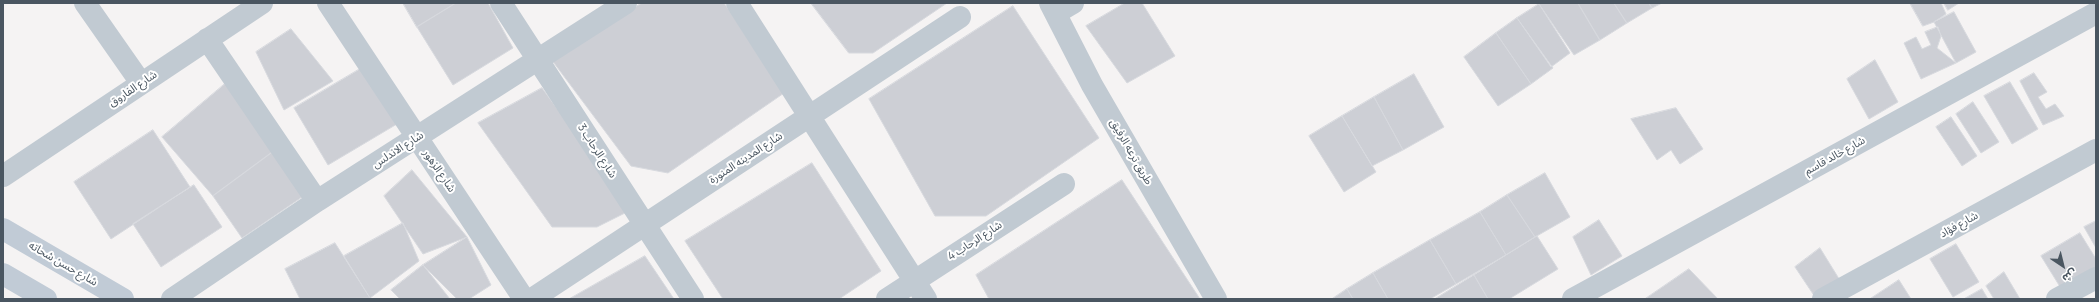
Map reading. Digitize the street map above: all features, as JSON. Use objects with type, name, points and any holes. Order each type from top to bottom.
[{"type":"main road","name":"شارع حسن شحاته","points":[[3,229],[123,299]]},
{"type":"main road","points":[[3,274],[46,299]]},
{"type":"street","points":[[85,3],[142,83]]},
{"type":"street","name":"شارع الفاروق","points":[[3,176],[262,3]]},
{"type":"street","name":"شارع الزهور","points":[[328,3],[524,299]]},
{"type":"street","name":"شارع الرحاب 3","points":[[500,3],[693,299]]},
{"type":"street","name":"شارع الاندلس","points":[[172,299],[317,201],[626,3]]},
{"type":"street","points":[[738,3],[920,290]]},
{"type":"street","name":"طريق ترعه الرفيق","points":[[1060,6],[1092,85],[1216,299]]},
{"type":"street","name":"شارع خالد قاسم","points":[[1573,299],[2096,13]]},
{"type":"street","name":"شارع المدينه المنورة","points":[[532,299],[960,17]]},
{"type":"street","points":[[207,40],[317,201]]},
{"type":"street","name":"شارع فؤاد","points":[[1823,299],[2096,150]]},
{"type":"street","name":"شارع الرحاب 4","points":[[887,299],[920,290],[1064,184]]},
{"type":"street","points":[[2057,299],[2096,278]]},
{"type":"building","points":[[403,3],[456,3],[417,27]]},
{"type":"building","points":[[456,3],[488,3],[513,48],[453,85],[417,27]]},
{"type":"building","points":[[642,3],[724,3],[787,91],[668,173],[631,166],[551,59]]},
{"type":"building","points":[[811,3],[947,3],[873,53],[849,53]]},
{"type":"building","points":[[1125,3],[1142,3],[1175,56],[1127,83],[1086,26]]},
{"type":"building","points":[[1578,3],[1600,40],[1574,55],[1539,4]]},
{"type":"building","points":[[1578,3],[1614,3],[1627,23],[1600,40]]},
{"type":"building","points":[[1614,3],[1649,3],[1652,8],[1627,23]]},
{"type":"building","points":[[1649,3],[1662,3],[1652,8]]},
{"type":"building","points":[[1910,3],[1941,3],[1946,14],[1934,22],[1923,26]]},
{"type":"building","points":[[1944,3],[1959,3],[1948,10]]},
{"type":"building","points":[[1539,4],[1570,53],[1551,67],[1517,18]]},
{"type":"building","points":[[1013,6],[1099,138],[986,216],[935,216],[869,99]]},
{"type":"building","points":[[1954,12],[1976,52],[1956,63],[1934,22]]},
{"type":"building","points":[[1517,18],[1553,68],[1531,84],[1496,33]]},
{"type":"building","points":[[1938,27],[1941,36],[1937,48],[1956,63],[1921,79],[1904,43],[1916,37],[1922,49],[1931,45],[1925,32]]},
{"type":"building","points":[[291,29],[333,81],[284,110],[256,52]]},
{"type":"building","points":[[1496,33],[1531,84],[1498,106],[1464,57]]},
{"type":"building","points":[[1875,60],[1898,102],[1869,119],[1847,79]]},
{"type":"building","points":[[360,69],[397,124],[328,165],[294,108]]},
{"type":"building","points":[[2034,73],[2047,92],[2038,97],[2046,109],[2055,104],[2064,116],[2043,125],[2020,81]]},
{"type":"building","points":[[1414,74],[1444,127],[1403,150],[1374,97]]},
{"type":"building","points":[[2010,82],[2038,129],[2012,144],[1984,96]]},
{"type":"building","points":[[226,83],[274,151],[213,196],[162,137]]},
{"type":"building","points":[[542,88],[631,210],[597,227],[552,227],[478,123]]},
{"type":"building","points":[[1374,97],[1403,150],[1372,166],[1342,116]]},
{"type":"building","points":[[1973,102],[1999,142],[1981,153],[1956,114]]},
{"type":"building","points":[[1676,108],[1703,149],[1680,164],[1671,150],[1657,160],[1631,119]]},
{"type":"building","points":[[1342,116],[1376,172],[1344,192],[1309,136]]},
{"type":"building","points":[[1951,117],[1977,156],[1962,166],[1936,127]]},
{"type":"building","points":[[153,130],[190,187],[111,239],[74,182]]},
{"type":"building","points":[[274,151],[305,195],[242,238],[213,196]]},
{"type":"building","points":[[812,163],[881,271],[839,299],[723,299],[685,241]]},
{"type":"building","points":[[412,170],[467,237],[423,254],[384,196]]},
{"type":"building","points":[[1545,173],[1570,217],[1535,237],[1507,195]]},
{"type":"building","points":[[1122,180],[1200,299],[989,299],[976,275]]},
{"type":"building","points":[[194,185],[222,227],[161,267],[133,224]]},
{"type":"building","points":[[1507,195],[1535,237],[1506,255],[1480,212]]},
{"type":"building","points":[[1480,212],[1506,255],[1456,284],[1430,240]]},
{"type":"building","points":[[1599,220],[1622,256],[1591,275],[1573,237]]},
{"type":"building","points":[[2096,221],[2096,248],[2084,227]]},
{"type":"building","points":[[403,223],[419,261],[370,298],[344,256]]},
{"type":"building","points":[[2080,233],[2096,259],[2096,270],[2062,290],[2041,256]]},
{"type":"building","points":[[1537,236],[1558,269],[1509,299],[1488,299],[1474,275]]},
{"type":"building","points":[[467,237],[491,285],[469,299],[457,299],[423,265]]},
{"type":"building","points":[[1430,240],[1456,284],[1430,299],[1388,299],[1373,273]]},
{"type":"building","points":[[335,243],[370,298],[300,299],[285,269]]},
{"type":"building","points":[[1956,244],[1979,282],[1953,297],[1930,259]]},
{"type":"building","points":[[1820,248],[1841,282],[1815,297],[1795,267]]},
{"type":"building","points":[[645,256],[674,299],[571,298]]},
{"type":"building","points":[[423,265],[450,299],[400,299],[391,290]]},
{"type":"building","points":[[1689,269],[1718,299],[1645,299]]},
{"type":"building","points":[[2004,272],[2020,299],[1994,299],[1986,286]]},
{"type":"building","points":[[1373,273],[1388,299],[1353,299],[1347,289]]},
{"type":"building","points":[[1474,275],[1488,299],[1435,299]]},
{"type":"building","points":[[1899,280],[1911,299],[1870,299]]},
{"type":"building","points":[[1347,289],[1353,299],[1332,299]]},
{"type":"building","points":[[1982,289],[1988,299],[1964,299]]}]
